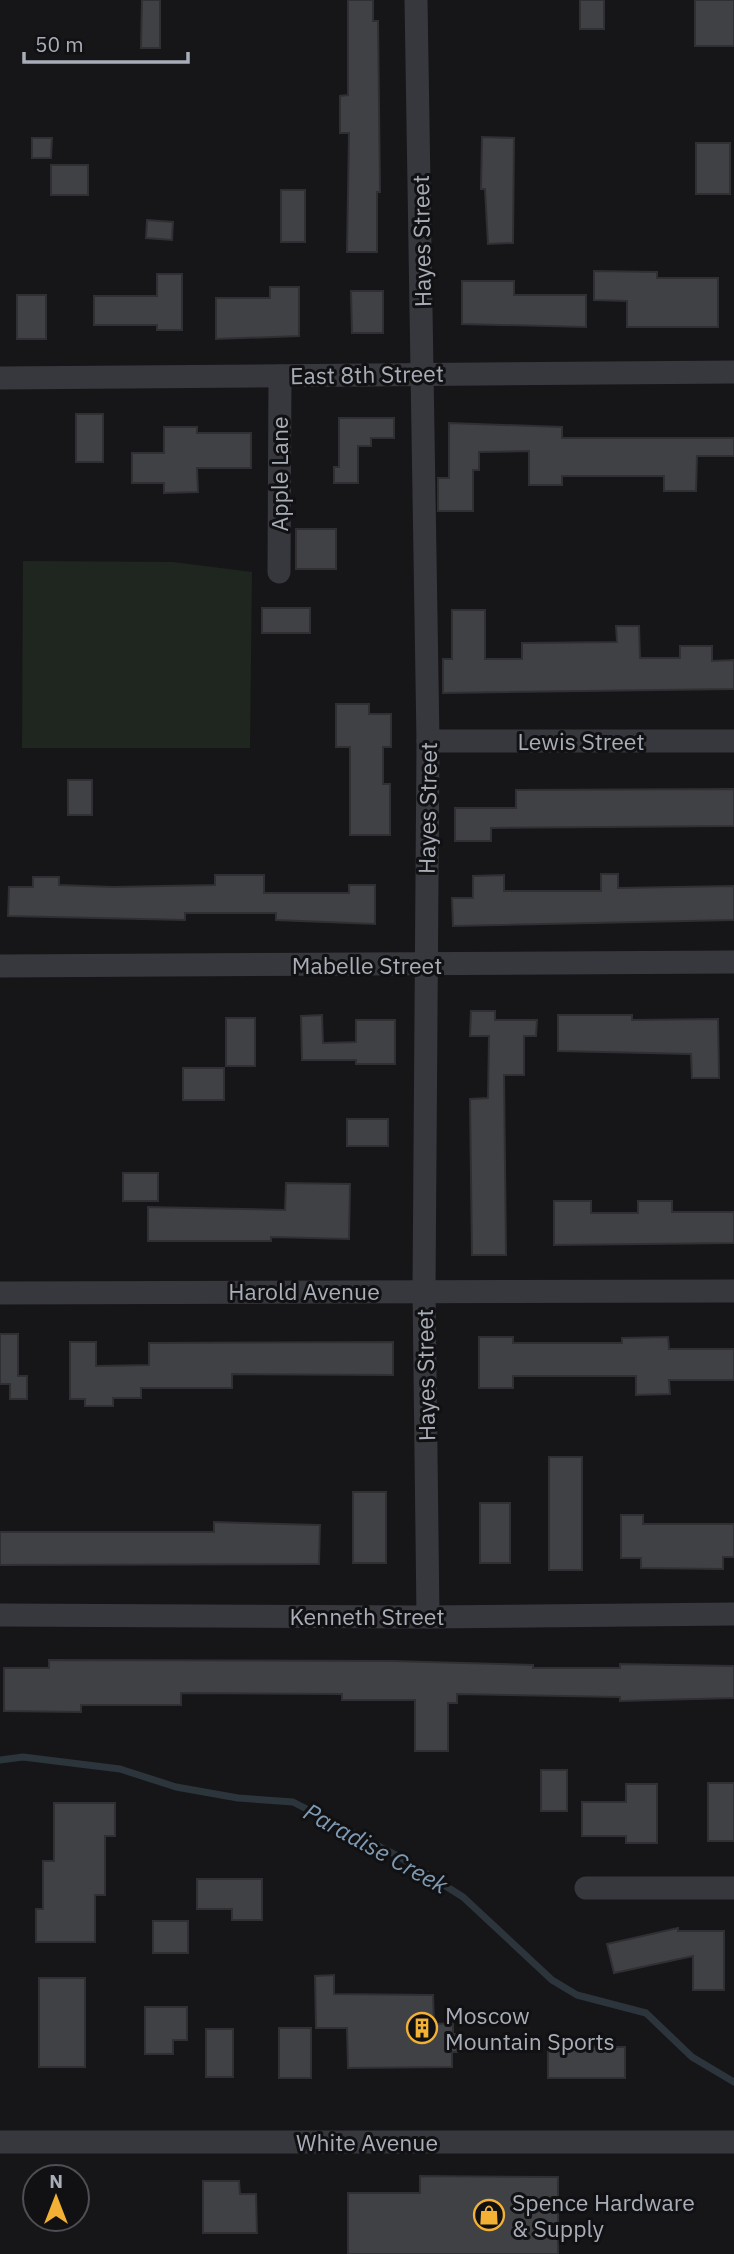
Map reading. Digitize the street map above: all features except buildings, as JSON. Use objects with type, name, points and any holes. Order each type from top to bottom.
[{"type":"street","name":"Hayes Street","points":[[416,0],[428,741],[424,1290],[428,1617]]},
{"type":"street","name":"East 8th Street","points":[[0,378],[734,372]]},
{"type":"street","name":"Apple Lane","points":[[279,572],[280,376]]},
{"type":"street","name":"Lewis Street","points":[[428,741],[734,741]]},
{"type":"street","name":"Mabelle Street","points":[[0,966],[734,962]]},
{"type":"street","name":"Harold Avenue","points":[[0,1293],[734,1291]]},
{"type":"street","name":"Kenneth Street","points":[[0,1615],[428,1617],[734,1614]]},
{"type":"street","points":[[586,1888],[734,1888]]},
{"type":"street","name":"White Avenue","points":[[0,2141],[734,2142]]},
{"type":"shaded area","points":[[23,561],[173,562],[252,572],[250,748],[22,748]]},
{"type":"waterway","name":"Paradise Creek","points":[[0,1760],[23,1757],[120,1769],[176,1787],[238,1798],[293,1802],[398,1856],[463,1897],[552,1980],[577,1995],[646,2013],[692,2057],[734,2082]]},
{"type":"place","name":"Moscow Mountain Sports","points":[[422,2028]]},
{"type":"place","name":"Spence Hardware & Supply","points":[[489,2215]]}]
